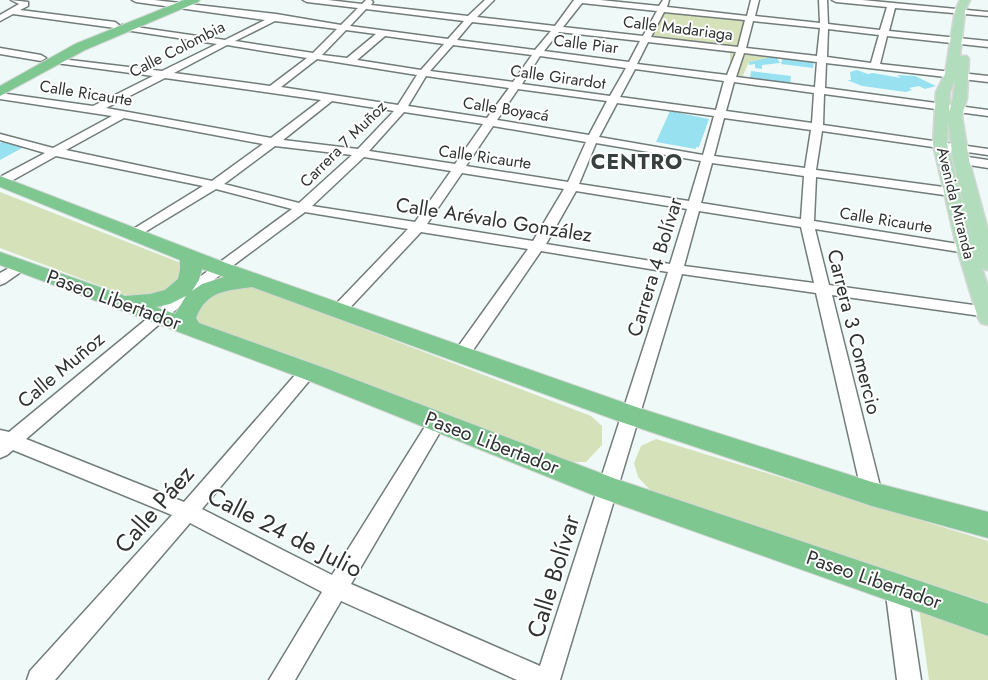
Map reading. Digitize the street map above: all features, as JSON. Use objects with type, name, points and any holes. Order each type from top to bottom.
[{"type":"highway","points":[[0,80],[41,58],[174,3],[194,0]]},
{"type":"highway","points":[[0,92],[120,26]]},
{"type":"highway","points":[[1,181],[219,268],[630,415],[872,494],[988,524]]},
{"type":"highway","points":[[122,303],[138,303],[164,298],[178,292],[188,283],[192,273],[190,256]]},
{"type":"highway","name":"Paseo Libertador","points":[[7,268],[122,303],[308,371],[608,488],[988,620]]},
{"type":"highway","points":[[191,329],[186,318],[189,306],[196,297],[225,283],[254,281]]},
{"type":"main road","name":"Avenida Miranda","points":[[967,6],[956,75],[960,98],[955,116],[960,154],[988,264]]},
{"type":"main road","name":"Avenida Miranda","points":[[956,75],[943,92],[940,144],[966,249],[987,314]]},
{"type":"street","points":[[0,18],[25,4],[15,0]]},
{"type":"street","name":"Calle Piar","points":[[136,0],[174,3],[382,34],[988,112]]},
{"type":"street","name":"Calle Madariaga","points":[[306,0],[367,3],[471,18],[740,51],[988,79]]},
{"type":"street","name":"Carrera 7 Muñoz","points":[[219,268],[302,208],[361,153],[401,109],[424,73],[450,42],[490,0]]},
{"type":"street","points":[[339,310],[418,228],[538,53],[579,0],[665,4],[750,18],[988,44]]},
{"type":"street","name":"Carrera 4 Bolívar","points":[[608,488],[676,269],[719,115],[756,0]]},
{"type":"street","name":"Carrera 3 Comercio","points":[[823,0],[824,26],[820,90],[806,224],[824,289],[872,494]]},
{"type":"street","points":[[836,0],[891,6],[967,6],[988,14]]},
{"type":"street","points":[[272,89],[315,56],[367,3]]},
{"type":"street","points":[[461,355],[537,247],[572,186],[592,140],[665,4]]},
{"type":"street","points":[[875,66],[891,6]]},
{"type":"street","name":"Calle Girardot","points":[[13,12],[120,26],[515,86],[940,144],[960,154],[988,152]]},
{"type":"street","name":"Calle Colombia","points":[[94,110],[276,18]]},
{"type":"street","points":[[350,61],[382,34]]},
{"type":"street","points":[[0,51],[41,58]]},
{"type":"street","name":"Calle Boyacá","points":[[56,60],[272,89],[708,158],[951,192]]},
{"type":"street","name":"Calle Ricaurte","points":[[0,96],[94,110],[273,142],[361,153],[458,170],[694,204],[966,249]]},
{"type":"street","points":[[135,234],[214,185],[330,98]]},
{"type":"street","points":[[1,181],[120,115]]},
{"type":"street","name":"Calle Arévalo González","points":[[0,137],[56,152],[214,185],[302,208],[676,269],[987,314]]},
{"type":"street","points":[[960,154],[988,164]]},
{"type":"street","name":"Calle Muñoz","points":[[3,442],[219,268]]},
{"type":"street","name":"Calle Páez","points":[[38,680],[187,512],[308,371]]},
{"type":"street","points":[[281,680],[437,422]]},
{"type":"street","name":"Calle 24 de Julio","points":[[3,442],[187,512],[336,588],[546,680]]},
{"type":"street","name":"Calle Bolívar","points":[[546,680],[608,488]]},
{"type":"street","points":[[896,587],[908,680]]},
{"type":"green space","points":[[663,9],[750,18],[742,47],[776,56],[749,62],[742,78],[730,79],[730,53],[708,50],[709,47],[646,38]]},
{"type":"green space","points":[[0,192],[186,265],[187,274],[158,295],[151,297],[134,296],[122,294],[0,248]]},
{"type":"green space","points":[[252,286],[591,416],[602,426],[602,445],[586,462],[564,462],[194,323],[198,298],[212,290]]},
{"type":"green space","points":[[656,439],[988,541],[988,603],[651,491],[638,477],[634,463],[641,446]]},
{"type":"green space","points":[[919,608],[988,635],[988,680],[929,680]]},
{"type":"building","points":[[776,56],[780,63],[762,65],[762,69],[755,68],[755,64],[749,65],[749,62]]},
{"type":"building","points":[[783,57],[814,61],[813,68],[781,64]]},
{"type":"building","points":[[857,70],[868,74],[873,73],[901,78],[897,75],[915,76],[936,86],[925,89],[919,86],[909,88],[912,90],[906,92],[862,86],[847,80],[851,80],[850,72]]},
{"type":"building","points":[[751,71],[791,76],[790,84],[750,78]]},
{"type":"building","points":[[670,111],[709,119],[699,147],[696,147],[696,149],[656,142]]},
{"type":"building","points":[[5,140],[24,147],[0,160],[0,143]]},
{"type":"district","name":"CENTRO","points":[[637,162]]}]
